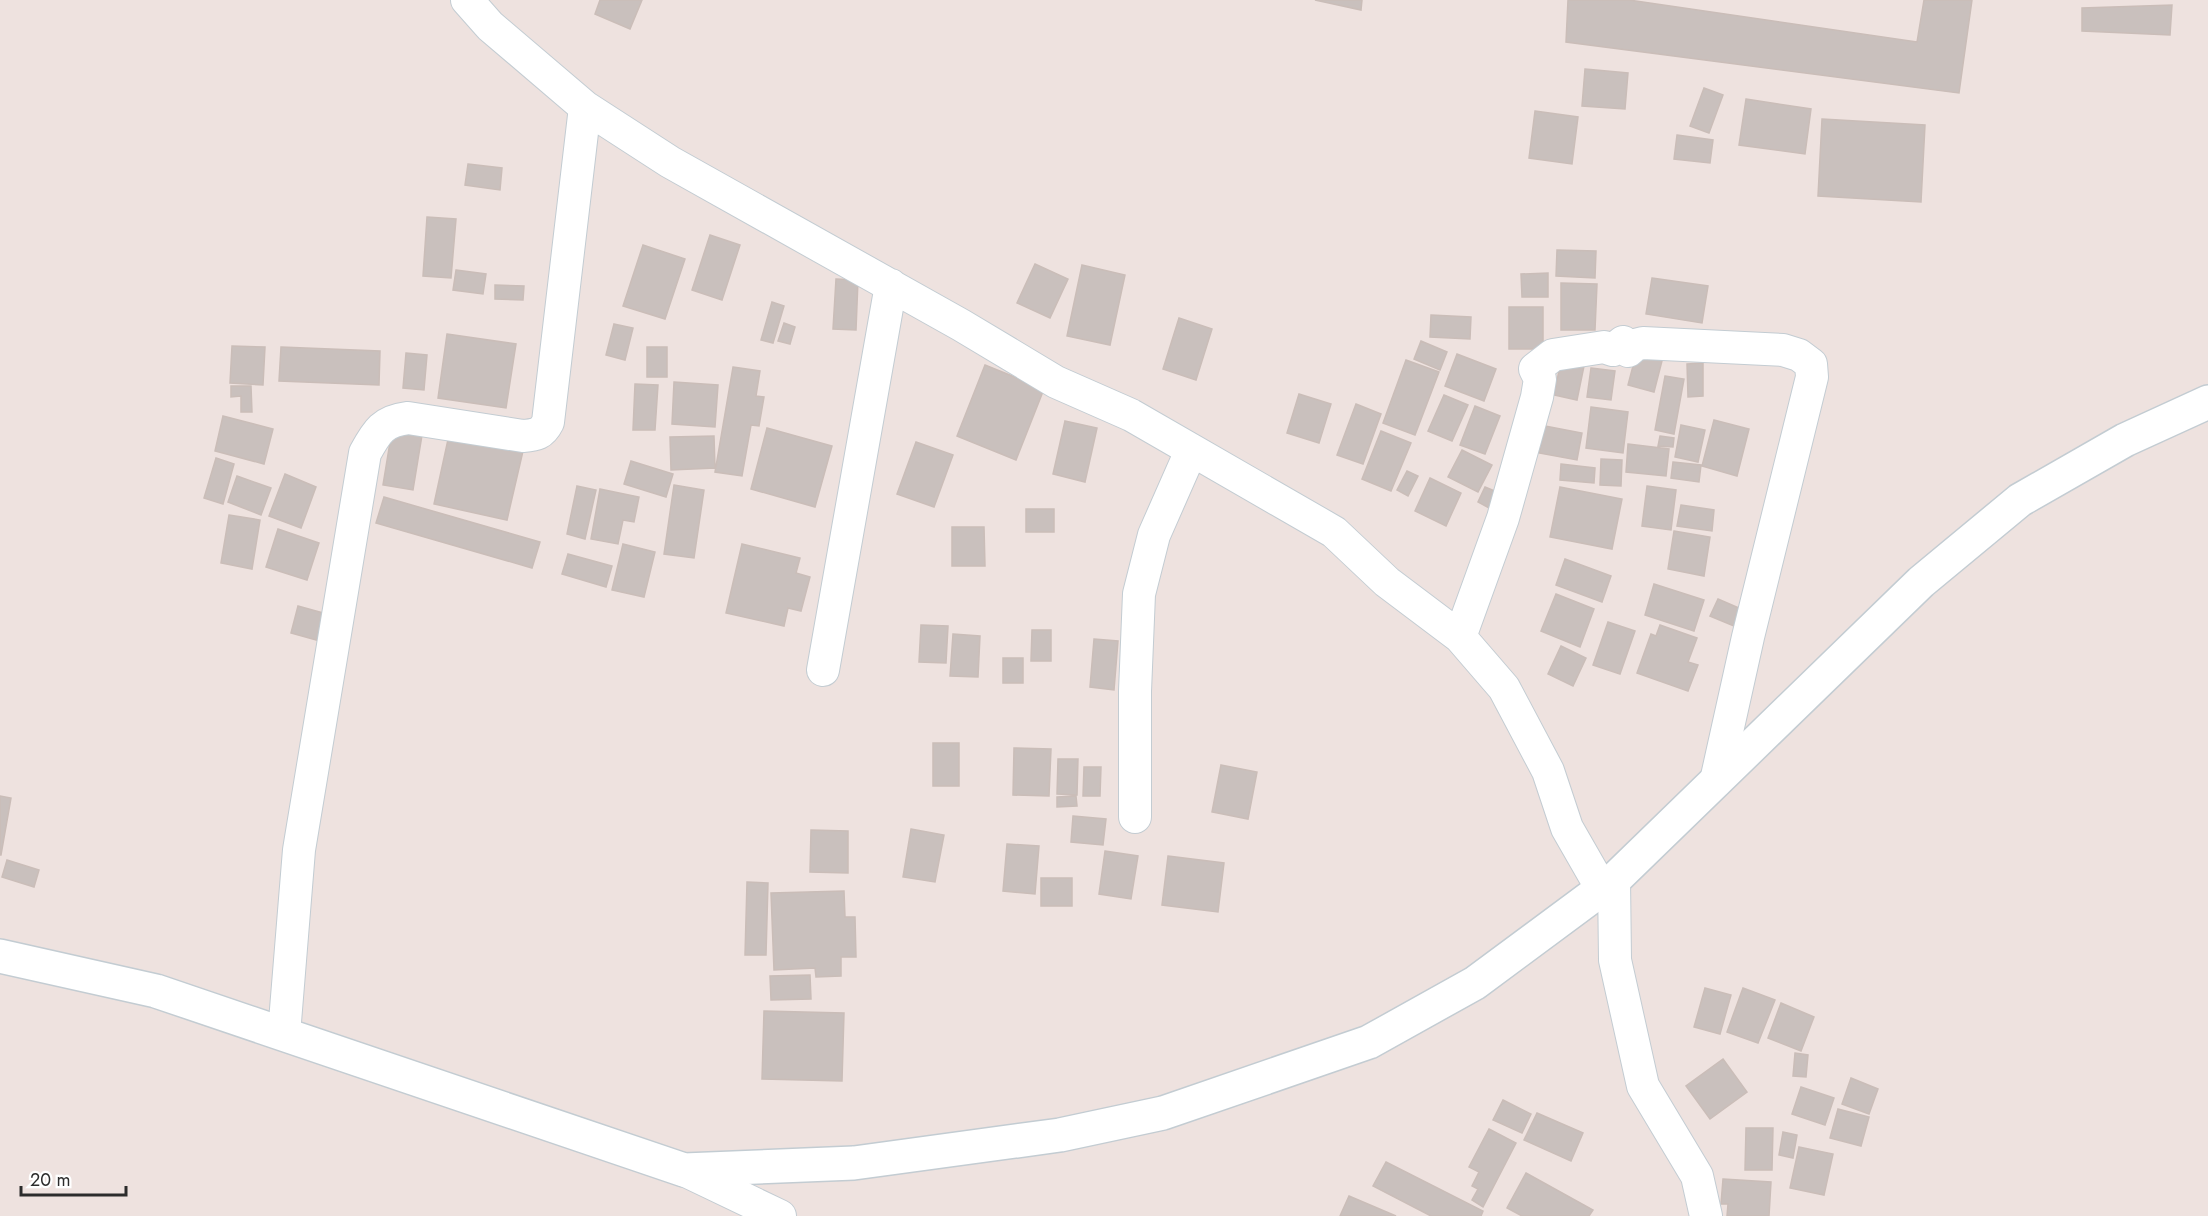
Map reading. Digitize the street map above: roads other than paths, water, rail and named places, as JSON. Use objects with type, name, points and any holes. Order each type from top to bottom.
[{"type":"street","points":[[467,0],[490,26],[585,107],[670,162],[891,285],[1056,382],[1131,415],[1334,532],[1387,582],[1460,637],[1504,688],[1548,771],[1567,828],[1608,885],[1615,960],[1643,1086],[1697,1176],[1706,1216]]},
{"type":"street","points":[[284,1034],[299,850],[365,453],[376,433],[391,420],[408,418],[523,436],[536,435],[544,431],[549,422],[585,107]]},
{"type":"street","points":[[823,670],[891,285]]},
{"type":"street","points":[[1460,637],[1503,518],[1537,397],[1540,379],[1535,369],[1553,355],[1604,347],[1613,350],[1623,342],[1628,351],[1635,345],[1643,343],[1783,350],[1799,355],[1811,364],[1812,377],[1748,637],[1716,781]]},
{"type":"street","points":[[684,1170],[854,1163],[1060,1135],[1163,1113],[1369,1042],[1475,983],[1608,885],[1921,582],[2020,500],[2125,440],[2208,402]]},
{"type":"street","points":[[1135,817],[1135,691],[1139,594],[1154,535],[1191,451]]},
{"type":"street","points":[[0,956],[156,991],[684,1170],[780,1216]]}]
